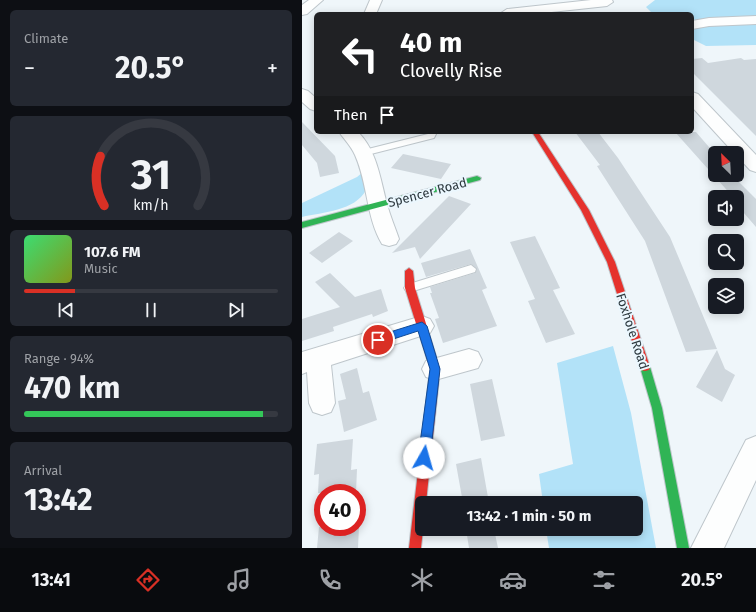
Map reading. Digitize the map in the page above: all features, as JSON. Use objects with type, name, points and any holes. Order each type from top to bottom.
[{"type":"street","points":[[302,11],[317,0]]},
{"type":"street","points":[[371,12],[376,0]]},
{"type":"street","points":[[518,12],[609,4]]},
{"type":"street","points":[[694,25],[709,22],[756,20]]},
{"type":"street","points":[[302,94],[314,104]]},
{"type":"street","points":[[694,99],[756,166]]},
{"type":"street","name":"Spencer Road","points":[[350,134],[363,152],[369,166],[377,205],[389,240]]},
{"type":"street","name":"Foxhole Road","points":[[536,134],[585,210],[610,262],[632,324],[657,408],[683,548]]},
{"type":"street","name":"Spencer Road","points":[[302,225],[477,178]]},
{"type":"street","points":[[409,271],[410,288],[435,369],[415,548]]},
{"type":"street","points":[[322,403],[310,360],[422,326]]},
{"type":"street","points":[[435,369],[470,360]]},
{"type":"street","points":[[707,548],[756,450]]},
{"type":"lane","points":[[363,152],[431,136],[432,134]]},
{"type":"lane","points":[[410,288],[471,269]]},
{"type":"shaded area","points":[[655,0],[756,0],[756,16],[694,20],[694,12],[651,12],[646,7]]},
{"type":"shaded area","points":[[756,22],[756,45],[706,46],[694,40],[694,27]]},
{"type":"shaded area","points":[[363,172],[366,190],[361,197],[338,210],[302,217],[302,203],[357,177]]},
{"type":"shaded area","points":[[613,346],[631,413],[656,548],[549,548],[547,536],[643,536],[643,496],[542,496],[539,474],[573,464],[557,363]]},
{"type":"building","points":[[702,58],[708,63],[741,58],[744,60],[756,59],[756,136],[694,74],[694,59]]},
{"type":"building","points":[[302,122],[335,156],[339,173],[320,177],[317,163],[302,145]]},
{"type":"building","points":[[694,132],[696,132],[708,146],[708,169],[677,134],[694,134]]},
{"type":"building","points":[[577,134],[600,134],[618,158],[670,237],[717,349],[686,352],[645,241],[597,166],[600,165]]},
{"type":"building","points":[[403,154],[451,164],[441,179],[391,168]]},
{"type":"building","points":[[720,182],[739,182],[756,199],[756,227],[744,213],[744,190],[727,190]]},
{"type":"building","points":[[449,196],[471,204],[420,259],[415,247],[392,253]]},
{"type":"building","points":[[339,232],[353,241],[322,263],[309,253]]},
{"type":"building","points":[[535,236],[560,288],[553,290],[575,334],[546,343],[528,301],[535,299],[510,242]]},
{"type":"building","points":[[470,249],[487,288],[482,290],[497,326],[443,343],[435,319],[439,318],[430,293],[432,293],[430,287],[475,273],[477,269],[471,264],[426,277],[421,263]]},
{"type":"building","points":[[330,273],[355,297],[381,289],[388,311],[373,317],[372,314],[333,327],[334,331],[302,341],[302,319],[340,307],[315,282]]},
{"type":"building","points":[[717,350],[725,369],[735,375],[722,402],[696,387]]},
{"type":"building","points":[[357,368],[363,393],[369,391],[377,420],[344,432],[338,401],[346,399],[340,374]]},
{"type":"building","points":[[492,379],[505,436],[481,441],[470,384]]},
{"type":"building","points":[[353,439],[351,470],[357,469],[356,484],[318,484],[319,474],[314,475],[317,444]]},
{"type":"building","points":[[481,458],[488,496],[462,496],[456,464]]},
{"type":"building","points":[[318,536],[359,536],[358,548],[317,548]]},
{"type":"building","points":[[467,536],[495,536],[498,548],[469,548]]},
{"type":"traffic: fast","points":[[302,225],[477,178]]},
{"type":"traffic: fast","points":[[645,367],[657,408],[683,548]]},
{"type":"traffic: jam","points":[[536,134],[585,210],[611,262],[645,367]]},
{"type":"traffic: jam","points":[[409,271],[410,288],[435,369],[415,548]]},
{"type":"route","points":[[378,340],[422,326],[435,369],[424,458]]}]
